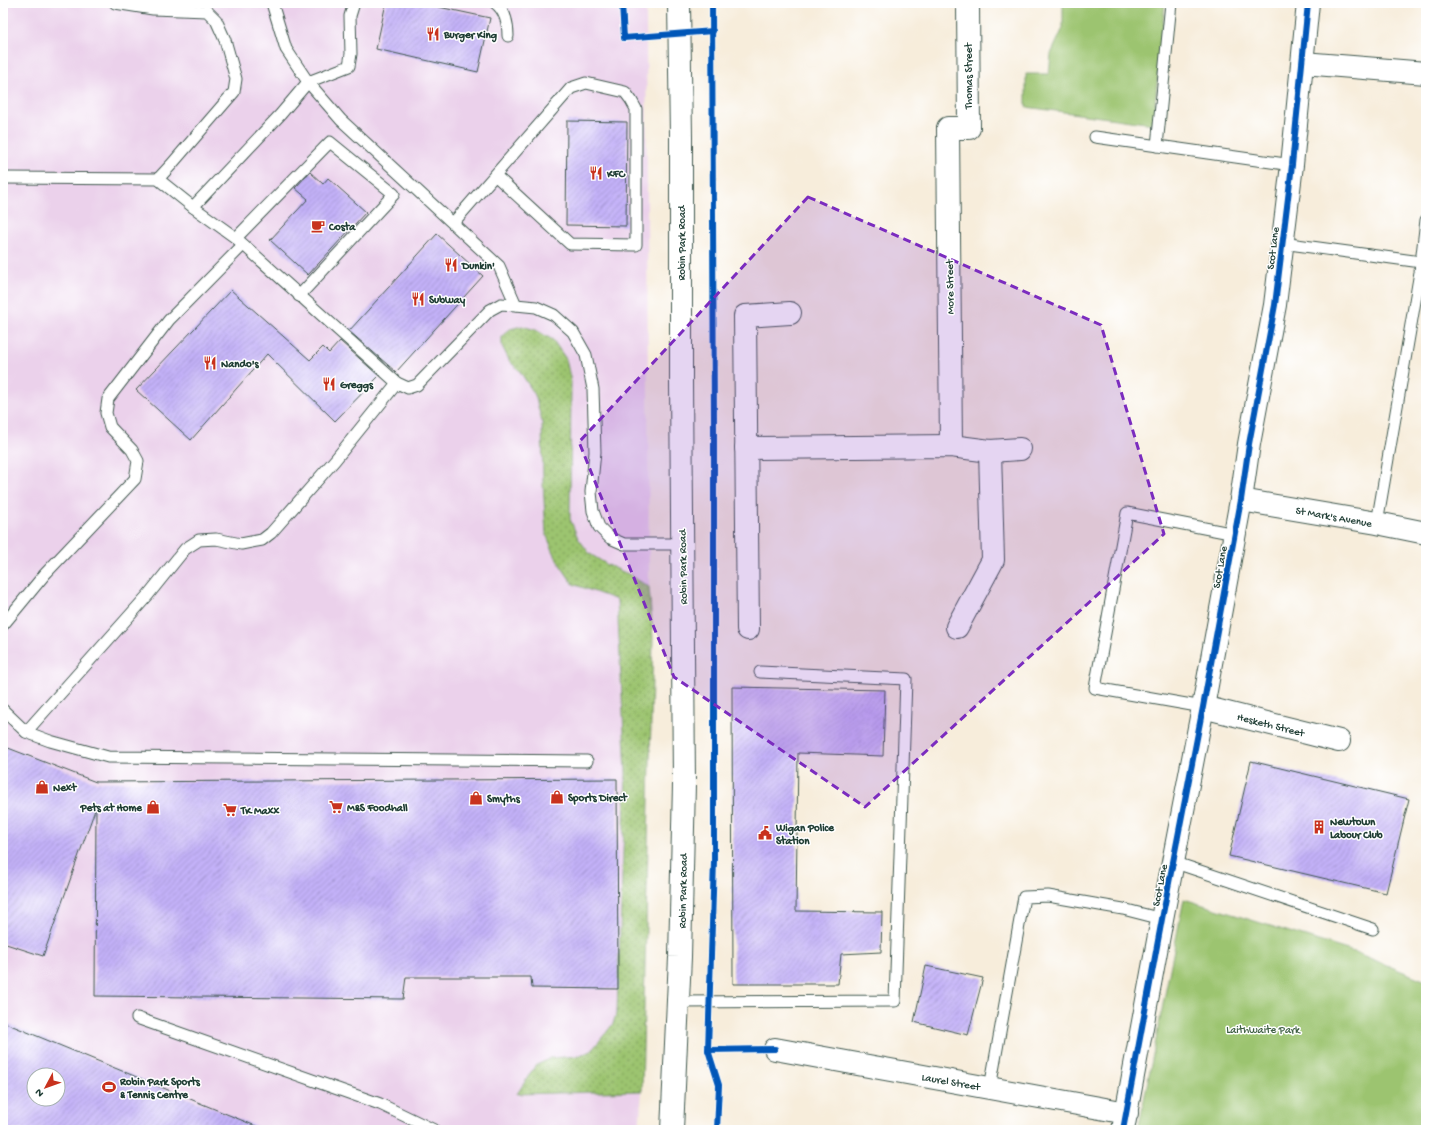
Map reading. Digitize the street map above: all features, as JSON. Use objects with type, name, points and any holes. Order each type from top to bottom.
[{"type":"street","name":"Robin Park Road","points":[[672,1130],[678,1002],[684,784],[680,380],[681,137],[678,3]]},
{"type":"street","name":"Thomas Street","points":[[948,128],[969,128],[968,3]]},
{"type":"street","name":"Scot Lane","points":[[1125,1121],[1235,534],[1249,444],[1274,305],[1292,165],[1308,3]]},
{"type":"street","points":[[1303,63],[1426,73]]},
{"type":"street","name":"More Street","points":[[948,128],[950,446]]},
{"type":"street","points":[[748,629],[745,316],[790,313]]},
{"type":"street","points":[[746,448],[950,446],[990,451],[1020,449]]},
{"type":"street","points":[[957,627],[993,560],[990,451]]},
{"type":"street","name":"St Mark's Avenue","points":[[1241,500],[1377,523],[1426,533]]},
{"type":"street","name":"Hesketh Street","points":[[1203,707],[1339,741]]},
{"type":"street","name":"Laurel Street","points":[[775,1049],[990,1088],[1125,1121]]},
{"type":"lane","points":[[115,3],[153,9],[207,11],[216,20],[225,40],[236,79],[234,92],[158,179]]},
{"type":"lane","points":[[272,3],[286,50],[308,82],[341,120],[499,266],[516,305]]},
{"type":"lane","points":[[193,207],[280,115],[308,82],[349,66],[351,54],[350,16],[354,3]]},
{"type":"lane","points":[[495,3],[500,8],[507,22],[508,36]]},
{"type":"lane","points":[[1158,146],[1171,3]]},
{"type":"lane","points":[[454,223],[571,88],[586,83],[625,92],[636,109],[636,245],[570,244],[496,176]]},
{"type":"lane","points":[[1095,137],[1292,165]]},
{"type":"lane","points":[[3,625],[45,574],[135,479],[138,461],[132,450],[110,427],[106,414],[108,399],[169,320],[330,142],[394,194],[299,296]]},
{"type":"lane","points":[[3,178],[158,179],[239,242],[397,383],[408,388],[417,385],[490,310],[501,304],[536,307],[554,314],[573,332],[586,355],[593,389],[595,452],[591,492],[593,511],[599,527],[610,538],[624,544],[682,544]]},
{"type":"lane","points":[[1377,523],[1421,262],[1426,220]]},
{"type":"lane","points":[[1282,243],[1421,262]]},
{"type":"lane","points":[[26,732],[148,595],[186,548],[199,540],[216,539],[241,544],[262,540],[271,533],[335,460],[397,383]]},
{"type":"lane","points":[[1203,707],[1095,688],[1127,513],[1235,534]]},
{"type":"lane","points":[[678,1002],[895,1001],[906,679],[760,672]]},
{"type":"lane","points":[[3,710],[26,732],[50,741],[108,757],[587,761]]},
{"type":"lane","points":[[1173,862],[1373,929]]},
{"type":"lane","points":[[990,1088],[1024,897],[1048,896],[1123,909],[1162,919]]},
{"type":"lane","points":[[138,1018],[380,1104],[434,1130]]},
{"type":"highlighted area","points":[[808,197],[1101,325],[1164,534],[865,807],[674,677],[579,442]]},
{"type":"shaded area","points":[[3,3],[646,3],[649,587],[653,638],[642,1091],[639,1130],[3,1130]]},
{"type":"green space","points":[[1063,3],[1165,3],[1153,124],[1026,107],[1026,74],[1049,74],[1051,54],[1063,28]]},
{"type":"green space","points":[[522,326],[536,330],[553,340],[566,359],[571,382],[570,519],[578,538],[590,554],[649,587],[653,638],[642,1091],[517,1094],[535,1066],[551,1058],[578,1056],[591,1051],[613,1024],[617,1010],[626,773],[617,600],[573,584],[557,560],[546,534],[542,422],[535,395],[519,370],[510,362],[502,346],[502,336],[510,329]]},
{"type":"green space","name":"Laithwaite Park","points":[[1184,899],[1357,953],[1426,981],[1426,1130],[1138,1130]]},
{"type":"building","name":"Burger King","points":[[386,3],[420,3],[490,18],[478,72],[376,49]]},
{"type":"building","name":"KFC","points":[[567,121],[627,122],[626,226],[566,225]]},
{"type":"building","name":"Costa","points":[[310,172],[323,184],[328,178],[366,212],[308,275],[270,240],[308,199],[295,188]]},
{"type":"building","points":[[437,234],[483,276],[396,372],[349,331]]},
{"type":"building","name":"Nando's","points":[[231,290],[310,360],[323,347],[329,353],[340,341],[379,376],[335,421],[267,354],[191,440],[136,390]]},
{"type":"building","name":"Wigan Police Station","points":[[732,687],[885,690],[883,756],[798,753],[796,911],[882,912],[881,952],[841,954],[838,984],[733,984]]},
{"type":"building","points":[[3,746],[96,782],[617,779],[618,989],[532,988],[531,977],[406,977],[403,999],[95,996],[96,807],[43,956],[3,943]]},
{"type":"building","name":"Newtown Labour Club","points":[[1251,761],[1409,799],[1386,893],[1229,856]]},
{"type":"building","points":[[926,966],[983,978],[968,1035],[914,1022]]},
{"type":"building","name":"Robin Park Sports & Tennis Centre","points":[[3,1022],[263,1129],[3,1130]]},
{"type":"cycle path","points":[[622,3],[624,38],[713,31]]},
{"type":"cycle path","points":[[712,3],[714,861],[708,1050],[719,1085],[717,1130]]},
{"type":"cycle path","points":[[1123,1130],[1203,707],[1275,305],[1292,165],[1308,3]]},
{"type":"cycle path","points":[[708,1050],[775,1049]]},
{"type":"place","name":"Burger King","points":[[433,34]]},
{"type":"place","name":"KFC","points":[[596,173]]},
{"type":"place","name":"Costa","points":[[318,226]]},
{"type":"place","name":"Dunkin'","points":[[451,265]]},
{"type":"place","name":"Subway","points":[[418,299]]},
{"type":"place","name":"Nando's","points":[[210,363]]},
{"type":"place","name":"Greggs","points":[[329,384]]},
{"type":"place","name":"Next","points":[[42,787]]},
{"type":"place","name":"Sports Direct","points":[[557,797]]},
{"type":"place","name":"Smyths","points":[[476,798]]},
{"type":"place","name":"Pets at Home","points":[[153,807]]},
{"type":"place","name":"M&S Foodhall","points":[[336,807]]},
{"type":"place","name":"TK Maxx","points":[[230,810]]},
{"type":"place","name":"Newtown Labour Club","points":[[1319,827]]},
{"type":"place","name":"Wigan Police Station","points":[[765,833]]},
{"type":"place","name":"Robin Park Sports & Tennis Centre","points":[[109,1087]]}]
